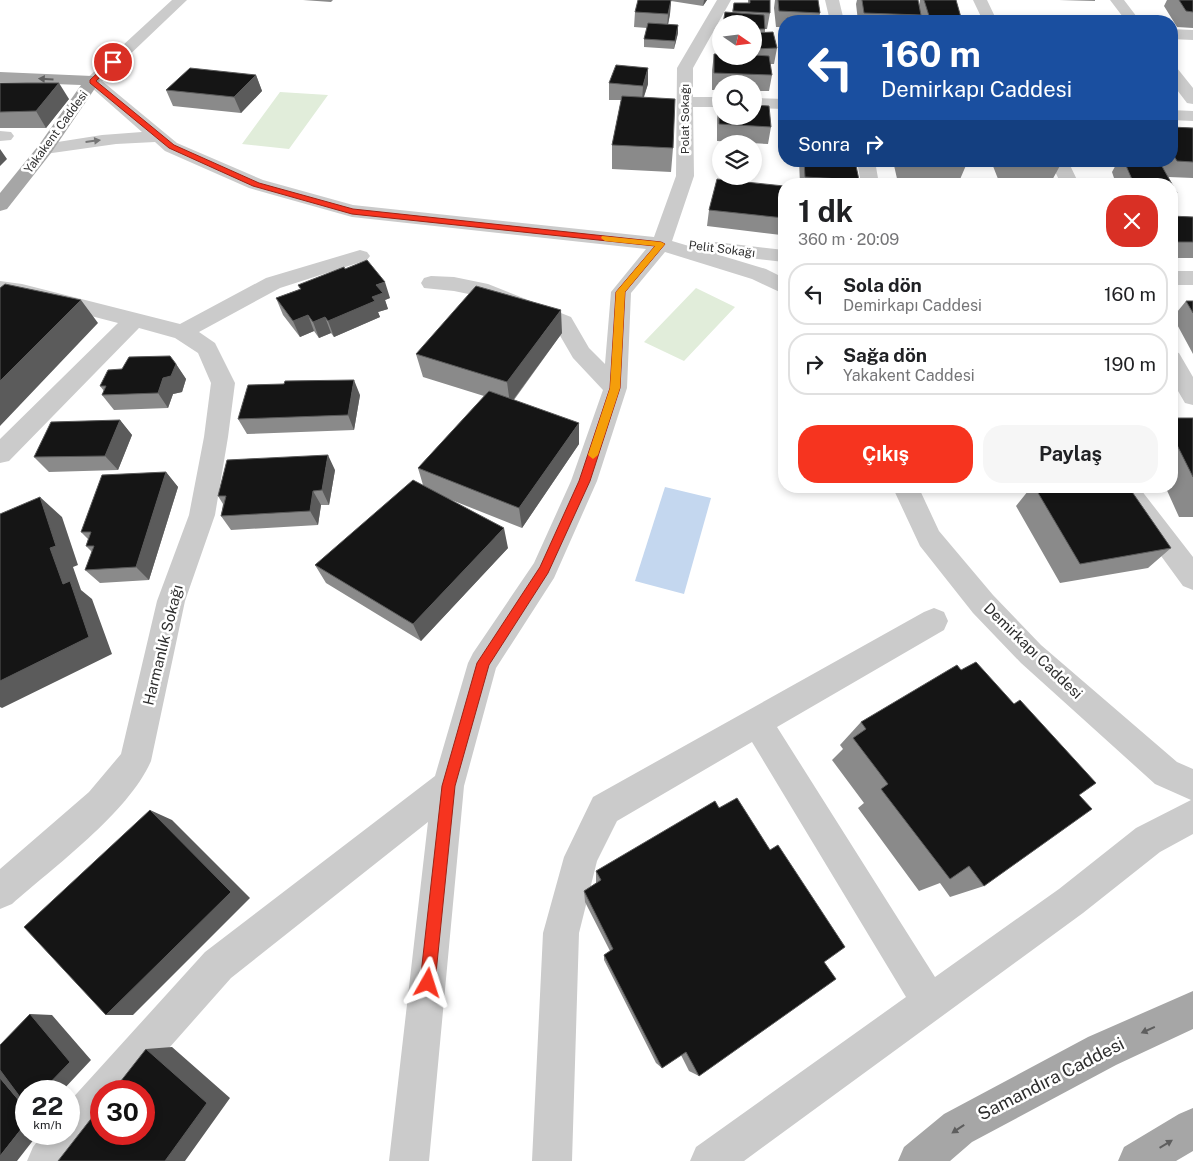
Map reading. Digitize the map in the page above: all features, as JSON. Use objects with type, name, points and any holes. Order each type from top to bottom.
[{"type":"main road","points":[[0,77],[92,81]]},
{"type":"main road","name":"Yakakent Caddesi","points":[[0,205],[45,149],[92,81]]},
{"type":"main road","name":"Samandıra Caddesi","points":[[918,1161],[958,1128],[1102,1051],[1193,1010]]},
{"type":"main road","points":[[1138,1161],[1193,1128]]},
{"type":"street","name":"Yakakent Caddesi","points":[[92,81],[180,0]]},
{"type":"street","name":"Polat Sokağı","points":[[661,244],[685,176],[685,68],[724,0]]},
{"type":"street","points":[[832,0],[836,15]]},
{"type":"street","points":[[980,0],[987,15]]},
{"type":"street","points":[[1116,0],[1128,15]]},
{"type":"street","points":[[1178,34],[1193,35]]},
{"type":"street","points":[[1178,80],[1193,99]]},
{"type":"street","points":[[92,81],[171,147],[256,184],[352,211],[661,244],[759,274],[778,284]]},
{"type":"street","points":[[686,102],[712,102]]},
{"type":"street","points":[[762,103],[778,104]]},
{"type":"street","points":[[1178,115],[1193,116]]},
{"type":"street","points":[[45,149],[111,139],[159,137]]},
{"type":"street","points":[[409,1161],[448,786],[483,663],[544,570],[584,481],[615,388],[620,292],[661,244]]},
{"type":"street","name":"Pelit Sokağı","points":[[661,244],[686,244],[778,255]]},
{"type":"street","points":[[182,332],[273,284],[360,256]]},
{"type":"street","points":[[1178,278],[1193,278]]},
{"type":"street","points":[[431,282],[454,284],[488,291],[563,322],[581,352],[615,388]]},
{"type":"street","name":"Harmanlık Sokağı","points":[[0,288],[22,291],[182,332],[207,348],[223,383],[216,437],[202,515],[171,601],[135,761],[101,804],[0,892]]},
{"type":"street","points":[[0,454],[134,320]]},
{"type":"street","points":[[1178,372],[1193,399],[1178,400]]},
{"type":"street","name":"Demirkapı Caddesi","points":[[909,493],[929,538],[983,604],[1031,654],[1179,779],[1193,816]]},
{"type":"street","points":[[1128,493],[1193,578]]},
{"type":"street","points":[[552,1161],[561,933],[581,857],[605,809],[934,620]]},
{"type":"street","points":[[757,722],[930,1003]]},
{"type":"street","points":[[115,1080],[218,965],[448,786]]},
{"type":"street","points":[[710,1161],[1072,900],[1148,840],[1193,816]]},
{"type":"street","points":[[80,1120],[90,1108]]},
{"type":"street","points":[[47,1161],[59,1145]]},
{"type":"green space","points":[[280,92],[328,95],[289,149],[242,144]]},
{"type":"green space","points":[[696,288],[735,307],[684,361],[644,342]]},
{"type":"water","points":[[665,487],[711,498],[684,594],[635,581]]},
{"type":"building","points":[[638,0],[671,0],[668,14],[635,12]]},
{"type":"building","points":[[750,0],[770,0],[770,13],[733,11],[734,3],[750,3]]},
{"type":"building","points":[[778,0],[818,0],[820,13],[779,11]]},
{"type":"building","points":[[862,0],[918,0],[921,15],[864,13]]},
{"type":"building","points":[[924,0],[956,0],[960,15],[929,15]]},
{"type":"building","points":[[1179,0],[1193,0],[1193,12],[1186,11]]},
{"type":"building","points":[[725,12],[764,15],[765,29],[762,29],[762,15],[724,15]]},
{"type":"building","points":[[648,23],[678,25],[675,41],[644,39]]},
{"type":"building","points":[[773,32],[777,48],[762,49],[762,33]]},
{"type":"building","points":[[762,56],[769,56],[772,75],[714,73],[714,65],[762,65]]},
{"type":"building","points":[[616,65],[648,68],[643,86],[609,83]]},
{"type":"building","points":[[190,68],[256,75],[234,97],[166,90]]},
{"type":"building","points":[[0,83],[59,83],[36,111],[0,112]]},
{"type":"building","points":[[622,96],[675,99],[673,148],[612,145]]},
{"type":"building","points":[[762,106],[769,106],[771,127],[736,125],[762,125]]},
{"type":"building","points":[[1178,127],[1193,128],[1193,162],[1178,161]]},
{"type":"building","points":[[804,167],[856,167],[859,178],[823,178],[805,177]]},
{"type":"building","points":[[1127,167],[1162,167],[1169,178],[1131,178]]},
{"type":"building","points":[[762,184],[778,185],[778,217],[709,210],[715,185]]},
{"type":"building","points":[[1178,216],[1193,217],[1193,242],[1178,242]]},
{"type":"building","points":[[367,260],[385,282],[376,285],[383,293],[372,297],[375,301],[328,321],[325,317],[313,322],[308,315],[293,321],[276,298],[301,289],[298,285]]},
{"type":"building","points":[[5,284],[81,300],[0,381],[0,288]]},
{"type":"building","points":[[476,286],[561,310],[507,382],[416,354]]},
{"type":"building","points":[[1186,301],[1193,301],[1193,313]]},
{"type":"building","points":[[170,356],[176,364],[171,376],[163,378],[158,393],[102,395],[106,386],[100,386],[108,370],[122,369],[129,357]]},
{"type":"building","points":[[354,380],[348,415],[238,419],[248,385],[284,384],[285,381]]},
{"type":"building","points":[[489,391],[579,423],[519,508],[418,468]]},
{"type":"building","points":[[1178,418],[1193,418],[1193,477],[1178,447]]},
{"type":"building","points":[[120,420],[105,456],[34,457],[51,422]]},
{"type":"building","points":[[328,455],[322,490],[313,491],[310,511],[221,516],[226,496],[218,496],[227,460]]},
{"type":"building","points":[[166,472],[136,567],[85,570],[94,546],[86,546],[91,532],[81,532],[102,475]]},
{"type":"building","points":[[413,480],[504,528],[413,624],[315,565]]},
{"type":"building","points":[[1038,493],[1133,493],[1171,548],[1080,564]]},
{"type":"building","points":[[40,497],[56,546],[50,548],[63,584],[70,581],[89,637],[0,681],[0,514]]},
{"type":"building","points":[[976,662],[1014,704],[1020,700],[1096,783],[1079,795],[1092,809],[984,886],[969,866],[950,879],[881,789],[888,784],[853,738],[866,729],[861,722],[957,665],[961,670]]},
{"type":"building","points":[[737,798],[770,850],[778,845],[845,947],[824,962],[836,979],[699,1076],[686,1052],[662,1068],[604,955],[613,949],[584,891],[601,880],[596,871],[715,801],[719,808]]},
{"type":"building","points":[[150,810],[231,892],[106,1015],[24,927]]},
{"type":"building","points":[[30,1014],[70,1062],[53,1080],[15,1080],[15,1090],[0,1070],[0,1045]]},
{"type":"building","points":[[146,1049],[207,1103],[165,1161],[58,1161],[71,1145],[80,1145],[80,1133],[90,1120],[90,1145],[155,1145],[155,1080],[122,1080]]},
{"type":"building","points":[[0,1078],[15,1096],[15,1137],[0,1156]]},
{"type":"slow traffic","points":[[593,455],[615,388],[620,292],[661,244],[605,238]]},
{"type":"route","points":[[113,62],[92,81],[171,147],[256,184],[352,211],[661,244],[620,292],[615,388],[584,481],[544,570],[483,663],[448,786],[428,983]]}]
